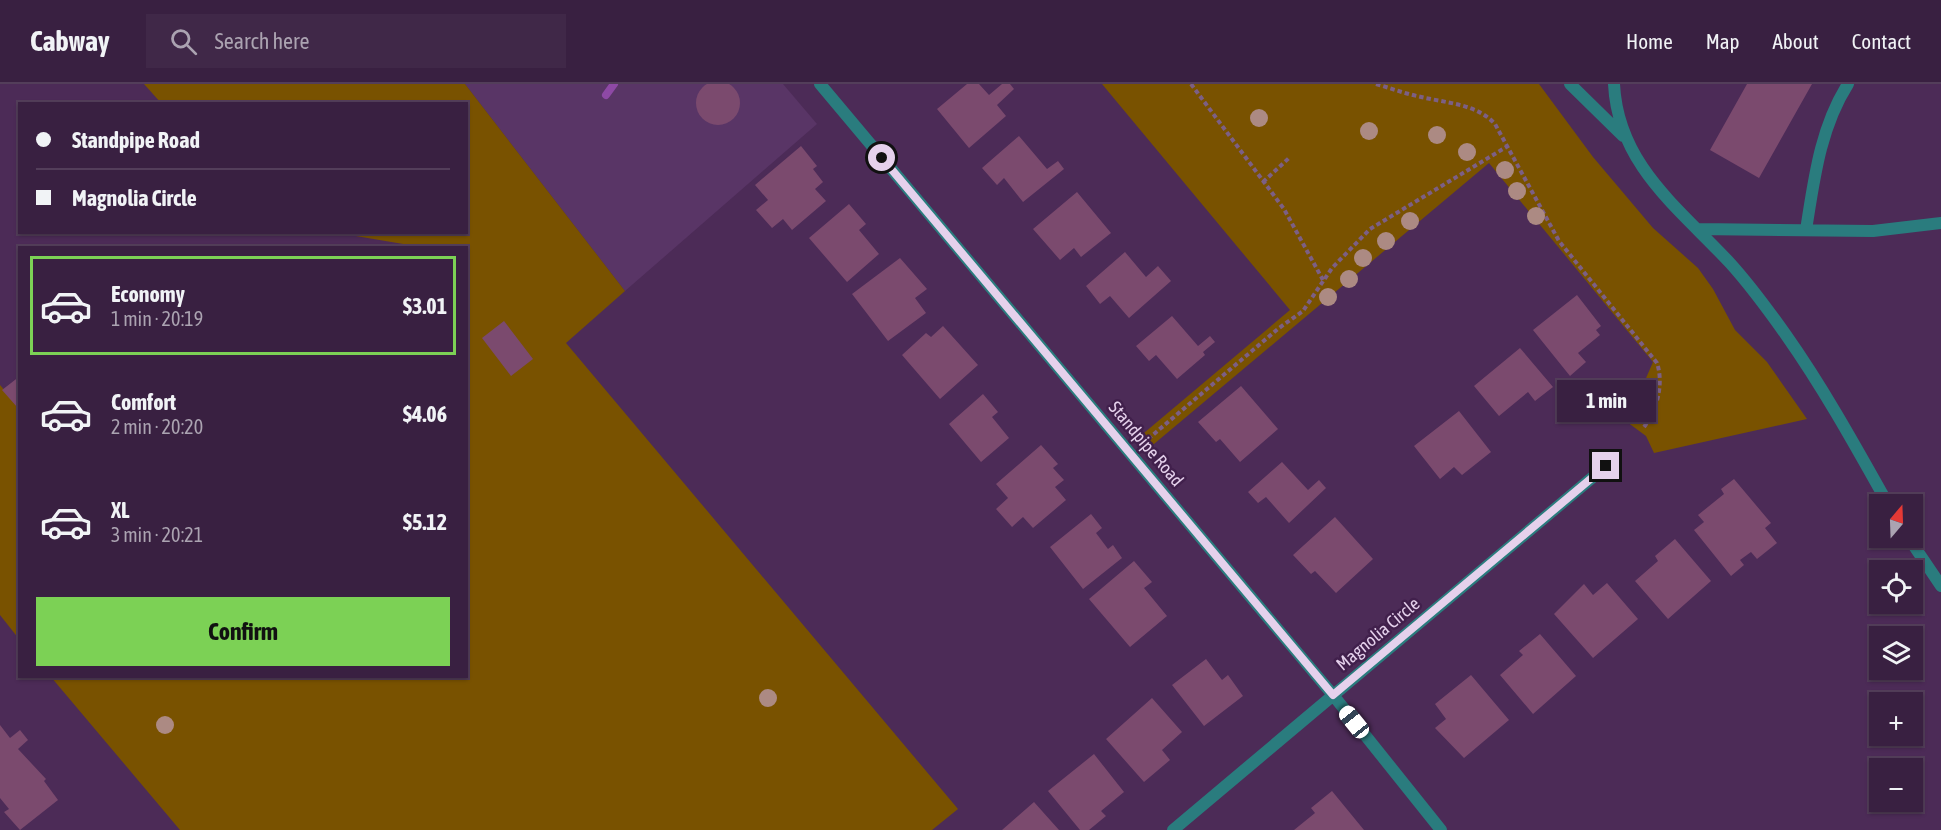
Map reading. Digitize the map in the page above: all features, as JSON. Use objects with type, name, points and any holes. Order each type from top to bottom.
[{"type":"street","name":"Standpipe Road","points":[[820,84],[1333,695],[1441,830]]},
{"type":"street","points":[[1570,84],[1628,141]]},
{"type":"street","points":[[1614,84],[1621,124],[1642,171],[1732,266],[1786,335],[1834,409],[1882,494]]},
{"type":"street","points":[[1806,230],[1817,157],[1838,99],[1848,84]]},
{"type":"street","points":[[1697,229],[1873,231],[1941,223]]},
{"type":"street","name":"Magnolia Circle","points":[[1173,830],[1606,466]]},
{"type":"street","points":[[1915,548],[1941,586]]},
{"type":"path","points":[[1191,84],[1297,230],[1323,280]]},
{"type":"path","points":[[1376,84],[1483,113],[1495,124],[1559,241],[1657,363],[1660,378],[1657,401],[1644,427]]},
{"type":"path","points":[[1148,439],[1279,328],[1303,311],[1323,280],[1370,229],[1508,146]]},
{"type":"path","points":[[1263,182],[1289,158]]},
{"type":"shaded area","points":[[144,84],[465,84],[625,291],[566,343],[958,809],[932,830],[180,830],[52,678],[468,678],[468,246],[415,246],[344,234],[468,234],[468,102],[160,102]]},
{"type":"shaded area","points":[[465,84],[783,84],[817,124],[625,291]]},
{"type":"shaded area","points":[[1102,84],[1539,84],[1593,157],[1653,228],[1698,268],[1713,289],[1735,330],[1767,362],[1807,419],[1654,453],[1646,436],[1627,422],[1653,362],[1489,163],[1148,449],[1138,438],[1290,310]]},
{"type":"shaded area","points":[[0,385],[18,406],[18,638],[0,615]]},
{"type":"building","points":[[718,81],[734,87],[740,103],[734,119],[718,125],[702,119],[696,103],[702,87]]},
{"type":"building","points":[[967,84],[979,84],[989,95],[1002,84],[1010,84],[1014,89],[997,105],[1006,116],[969,148],[937,109]]},
{"type":"building","points":[[1747,84],[1812,84],[1759,178],[1710,150]]},
{"type":"building","points":[[1019,136],[1047,169],[1058,161],[1064,169],[1023,202],[1004,178],[997,185],[982,168]]},
{"type":"building","points":[[801,146],[817,166],[813,169],[823,182],[815,189],[826,201],[792,230],[783,219],[772,228],[756,210],[768,200],[755,185]]},
{"type":"building","points":[[1077,192],[1111,233],[1081,257],[1074,248],[1060,260],[1033,229]]},
{"type":"building","points":[[849,204],[866,224],[859,230],[879,254],[847,282],[809,238]]},
{"type":"building","points":[[1125,252],[1146,277],[1158,266],[1171,281],[1129,318],[1110,296],[1100,304],[1086,286]]},
{"type":"building","points":[[900,258],[927,289],[915,298],[926,313],[888,341],[852,294]]},
{"type":"building","points":[[1577,295],[1601,326],[1596,330],[1600,335],[1578,353],[1586,362],[1570,376],[1533,330]]},
{"type":"building","points":[[1172,316],[1198,346],[1210,336],[1215,342],[1203,352],[1205,355],[1177,379],[1156,355],[1149,361],[1136,346]]},
{"type":"building","points":[[504,321],[533,359],[511,376],[482,338]]},
{"type":"building","points":[[943,326],[978,365],[940,399],[902,355],[926,333],[931,337]]},
{"type":"building","points":[[1520,348],[1553,387],[1535,401],[1528,392],[1499,416],[1474,386]]},
{"type":"building","points":[[18,378],[17,407],[2,390]]},
{"type":"building","points":[[1241,386],[1278,429],[1240,462],[1220,439],[1216,442],[1198,422]]},
{"type":"building","points":[[983,394],[998,412],[992,417],[1009,438],[981,462],[949,424]]},
{"type":"building","points":[[1459,411],[1491,452],[1462,475],[1454,467],[1440,479],[1414,446]]},
{"type":"building","points":[[1041,445],[1058,464],[1053,468],[1064,480],[1055,487],[1066,500],[1033,528],[1023,517],[1012,527],[996,509],[1008,498],[996,484]]},
{"type":"building","points":[[1282,462],[1308,490],[1319,480],[1326,488],[1289,523],[1266,497],[1258,503],[1248,492]]},
{"type":"building","points":[[1734,479],[1771,523],[1765,528],[1777,543],[1757,559],[1751,552],[1740,560],[1744,565],[1731,576],[1694,530],[1704,522],[1698,515],[1724,494],[1721,489]]},
{"type":"building","points":[[1091,514],[1102,528],[1096,533],[1108,549],[1113,545],[1122,558],[1083,589],[1050,547]]},
{"type":"building","points":[[1335,517],[1373,559],[1336,593],[1315,571],[1311,574],[1293,555]]},
{"type":"building","points":[[1675,539],[1711,581],[1668,619],[1635,581],[1658,561],[1655,556]]},
{"type":"building","points":[[1134,561],[1152,582],[1144,588],[1167,616],[1130,647],[1089,599]]},
{"type":"building","points":[[1607,583],[1638,619],[1593,658],[1554,614],[1584,584],[1593,595]]},
{"type":"building","points":[[1540,634],[1576,676],[1533,714],[1500,675],[1523,655],[1519,651]]},
{"type":"building","points":[[1206,659],[1222,680],[1228,675],[1243,696],[1204,726],[1172,685]]},
{"type":"building","points":[[1471,675],[1509,720],[1464,758],[1435,728],[1446,719],[1435,704]]},
{"type":"building","points":[[1152,698],[1182,732],[1162,750],[1170,760],[1144,782],[1106,739]]},
{"type":"building","points":[[0,725],[10,738],[20,730],[28,740],[18,749],[46,779],[44,781],[58,800],[20,830],[4,812],[9,809],[0,798]]},
{"type":"building","points":[[1094,754],[1124,792],[1101,811],[1106,816],[1089,830],[1080,830],[1048,791]]},
{"type":"building","points":[[1332,791],[1364,830],[1294,830],[1315,813],[1311,808]]},
{"type":"building","points":[[1034,802],[1059,830],[1002,830]]},
{"type":"waterway","points":[[606,95],[614,84]]},
{"type":"route","points":[[882,158],[1333,695],[1606,466]]}]
